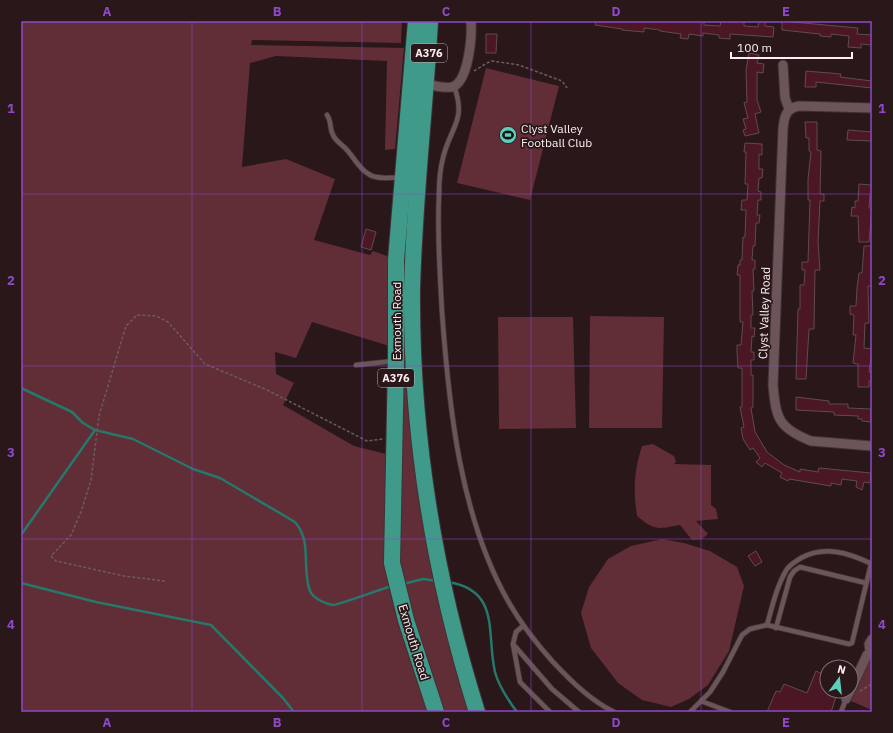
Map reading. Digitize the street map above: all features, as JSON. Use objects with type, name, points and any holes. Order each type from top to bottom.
[{"type":"highway","name":"Exmouth Road","points":[[416,21],[419,84],[412,290],[395,438],[392,556],[394,578],[436,712]]},
{"type":"highway","name":"Exmouth Road","points":[[430,21],[404,178],[396,260],[405,361],[439,572],[455,641],[476,712]]},
{"type":"street","points":[[419,84],[447,87],[454,86],[460,81],[469,52],[471,21]]},
{"type":"street","points":[[783,65],[785,98],[789,109],[799,106],[872,108]]},
{"type":"street","name":"Clyst Valley Road","points":[[789,109],[786,114],[783,129],[773,385],[776,411],[780,420],[790,429],[811,441],[872,446]]},
{"type":"street","points":[[859,674],[871,652],[869,644],[872,639]]},
{"type":"lane","points":[[454,86],[459,101],[460,112],[443,157],[439,195],[441,285],[445,355],[458,456],[480,538],[508,601],[523,626],[567,678],[588,695],[614,712]]},
{"type":"lane","points":[[327,115],[331,121],[331,133],[337,142],[346,149],[359,166],[366,172],[376,177],[404,178]]},
{"type":"lane","points":[[356,365],[405,361]]},
{"type":"lane","points":[[690,712],[710,692],[723,672],[742,635],[750,629],[767,625],[849,644],[852,643],[872,564],[853,556],[833,551],[809,554],[794,562],[787,570],[781,583],[773,602],[767,625]]},
{"type":"lane","points":[[776,628],[790,577],[794,571],[800,567],[866,583]]},
{"type":"lane","points":[[523,626],[516,632],[512,644],[520,682],[550,712]]},
{"type":"lane","points":[[512,644],[552,689],[579,712]]},
{"type":"lane","points":[[840,712],[846,699]]},
{"type":"lane","points":[[701,702],[730,712]]},
{"type":"path","points":[[464,72],[476,71],[492,61],[519,65],[562,81],[567,88]]},
{"type":"path","points":[[166,581],[124,576],[78,566],[56,561],[51,556],[71,535],[81,512],[91,480],[99,416],[126,326],[137,315],[156,316],[168,322],[205,364],[266,390],[367,441],[395,438]]},
{"type":"shaded area","points":[[21,21],[402,21],[401,43],[252,40],[251,45],[404,48],[395,149],[385,150],[387,61],[276,56],[250,63],[242,167],[286,159],[335,179],[314,240],[370,255],[373,251],[393,258],[389,346],[312,322],[296,358],[275,352],[276,374],[294,383],[283,405],[354,446],[386,454],[387,566],[432,712],[21,712]]},
{"type":"shaded area","name":"Clyst Valley Football Club","points":[[486,68],[559,86],[530,200],[457,183]]},
{"type":"shaded area","points":[[413,193],[410,378],[473,712],[441,712],[396,563],[400,255]]},
{"type":"shaded area","points":[[590,316],[664,317],[662,428],[589,428]]},
{"type":"shaded area","points":[[498,317],[573,317],[576,428],[499,429]]},
{"type":"shaded area","points":[[653,444],[674,456],[676,462],[674,464],[711,465],[711,505],[716,509],[718,519],[696,521],[708,534],[702,539],[692,540],[680,525],[657,528],[648,524],[637,516],[635,489],[637,464],[642,446]]},
{"type":"shaded area","points":[[662,539],[684,543],[710,551],[737,567],[744,586],[729,651],[708,685],[689,699],[671,707],[642,700],[618,683],[591,648],[581,613],[589,587],[608,559],[631,546]]},
{"type":"shaded area","points":[[872,654],[872,710],[846,699],[859,699],[859,676]]},
{"type":"building","points":[[596,21],[704,21],[704,25],[720,26],[721,21],[744,21],[744,26],[758,27],[759,21],[765,21],[765,26],[774,27],[773,37],[730,34],[730,39],[719,38],[719,35],[703,33],[703,36],[689,34],[688,39],[680,38],[681,34],[660,30],[644,28],[644,32],[595,25]]},
{"type":"building","points":[[782,21],[858,28],[857,34],[872,35],[872,45],[861,44],[861,48],[848,47],[849,36],[831,34],[831,37],[820,36],[820,34],[782,30]]},
{"type":"building","points":[[486,34],[497,34],[496,53],[486,53]]},
{"type":"building","points":[[749,53],[759,55],[757,63],[764,64],[763,73],[757,72],[757,100],[761,112],[755,114],[759,133],[745,136],[743,130],[746,129],[743,119],[748,118],[744,103],[747,102],[746,70]]},
{"type":"building","points":[[806,71],[841,74],[840,77],[872,81],[872,88],[816,82],[816,87],[805,87]]},
{"type":"building","points":[[805,122],[817,122],[817,150],[821,151],[820,194],[824,194],[824,201],[820,201],[818,242],[820,270],[815,270],[814,329],[809,329],[806,379],[796,379],[798,309],[800,309],[800,285],[804,285],[805,270],[802,270],[802,262],[808,262],[810,200],[808,200],[808,179],[811,152],[809,151],[809,138],[806,138]]},
{"type":"building","points":[[848,130],[872,132],[872,141],[847,140]]},
{"type":"building","points":[[745,143],[762,144],[762,155],[759,154],[759,169],[763,169],[762,178],[759,178],[758,191],[761,192],[761,200],[758,200],[757,215],[760,215],[759,223],[756,223],[755,246],[753,246],[752,260],[755,260],[755,269],[753,269],[754,291],[752,291],[753,315],[751,315],[751,328],[755,328],[754,337],[752,336],[751,352],[754,352],[754,360],[751,360],[751,375],[753,375],[753,407],[751,408],[755,432],[767,452],[784,465],[800,472],[800,469],[818,472],[819,468],[871,473],[870,483],[864,482],[862,490],[856,487],[857,481],[842,479],[841,485],[831,483],[831,486],[789,479],[788,481],[780,477],[782,473],[765,463],[762,467],[756,462],[760,458],[753,448],[750,450],[743,439],[741,428],[744,427],[740,407],[742,407],[742,368],[738,368],[737,345],[741,345],[743,322],[740,322],[740,275],[737,275],[738,265],[740,265],[740,260],[742,260],[743,237],[745,237],[746,210],[741,210],[742,200],[747,200],[748,184],[745,184]]},
{"type":"building","points":[[859,184],[871,185],[872,187],[869,208],[872,208],[869,242],[859,242],[858,216],[851,216],[852,207],[855,208],[855,201],[858,201]]},
{"type":"building","points":[[366,229],[376,232],[371,250],[361,247]]},
{"type":"building","points":[[864,246],[872,246],[872,286],[868,286],[869,323],[865,323],[864,348],[872,349],[869,372],[872,372],[872,381],[869,381],[869,387],[858,387],[858,364],[853,363],[856,335],[853,335],[854,315],[850,314],[850,306],[856,306],[859,273],[862,273]]},
{"type":"building","points":[[796,397],[829,401],[829,404],[848,404],[848,408],[871,409],[871,422],[862,421],[862,419],[858,419],[858,416],[834,415],[834,412],[796,410]]},
{"type":"building","points":[[756,551],[762,562],[755,566],[748,556]]},
{"type":"building","points":[[816,671],[819,672],[819,699],[835,699],[831,712],[767,712],[776,691],[780,692],[784,684],[807,693]]},
{"type":"waterway","points":[[21,388],[72,412],[83,423],[95,430],[133,439],[193,469],[220,478],[295,522],[304,538],[306,573],[310,591],[320,600],[333,605],[392,586]]},
{"type":"waterway","points":[[21,535],[95,430]]},
{"type":"waterway","points":[[403,584],[423,579],[437,581]]},
{"type":"waterway","points":[[448,582],[465,587],[476,594],[484,604],[488,616],[495,672],[501,688],[517,712]]},
{"type":"waterway","points":[[21,583],[96,602],[211,625],[283,698],[294,712]]},
{"type":"place","name":"Clyst Valley Football Club","points":[[508,135]]}]
